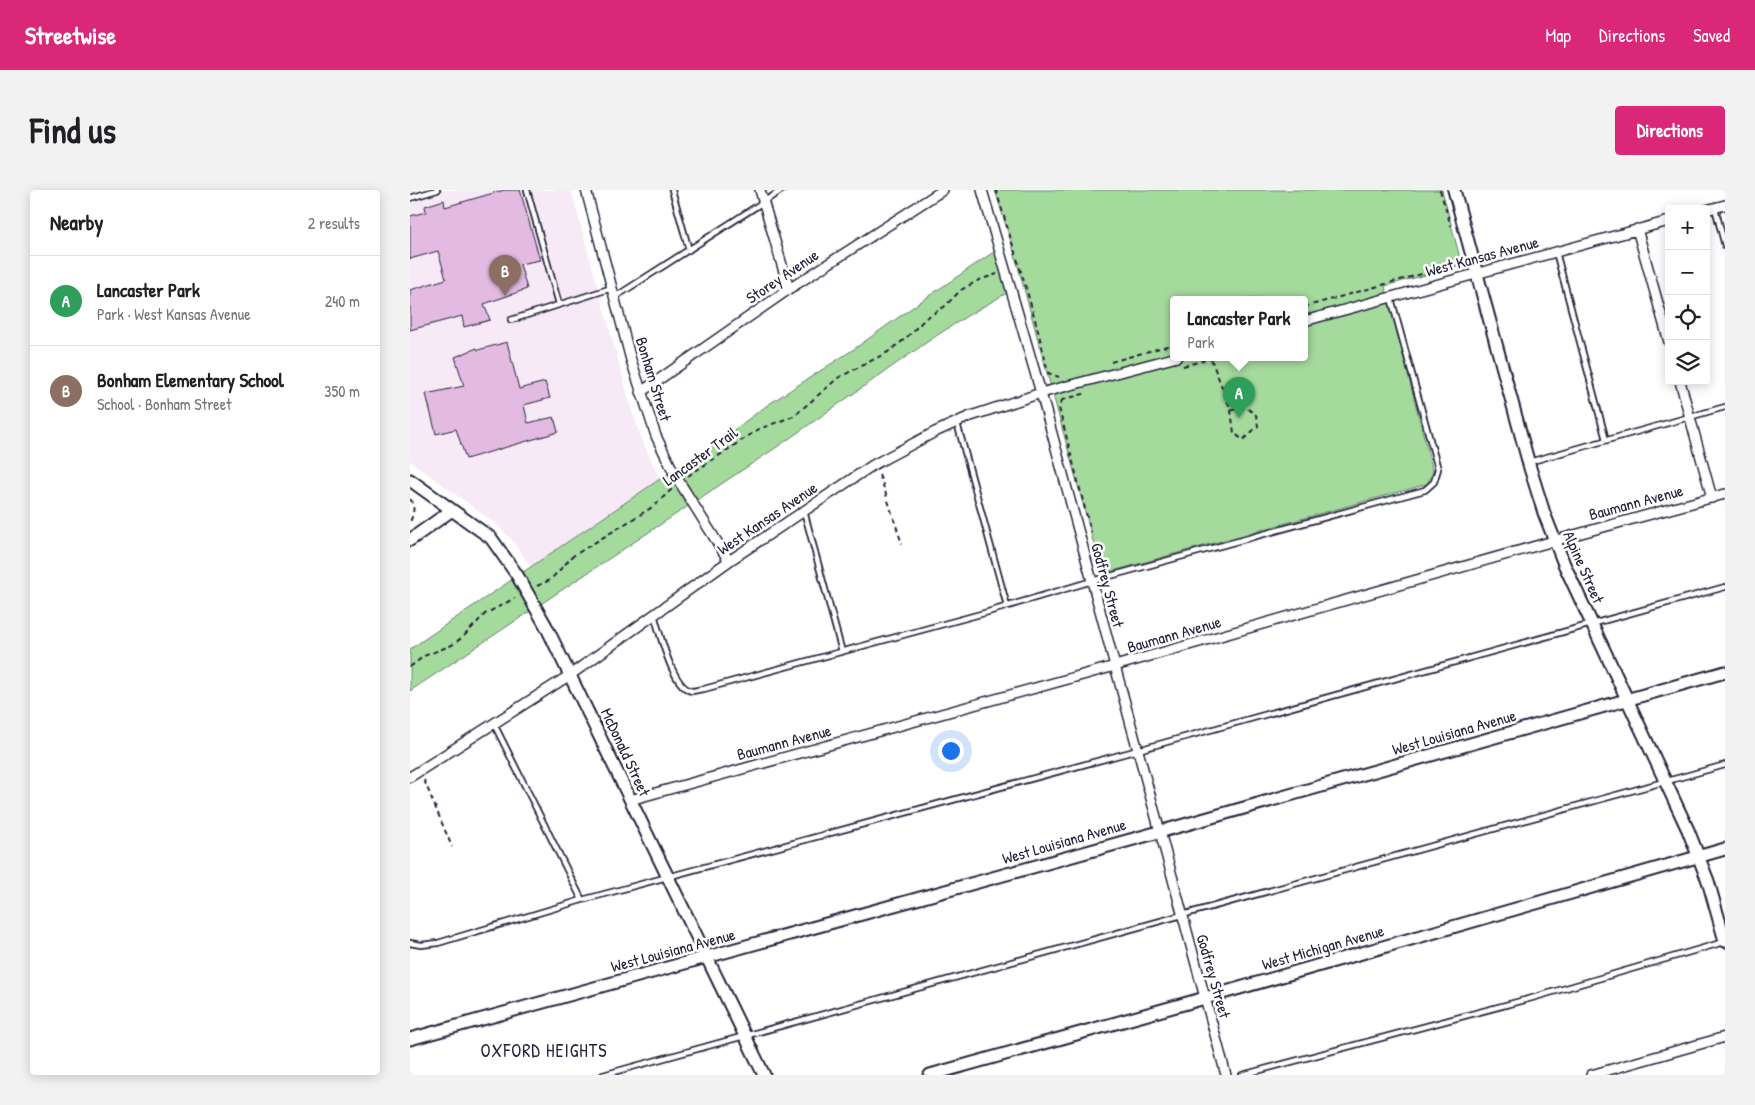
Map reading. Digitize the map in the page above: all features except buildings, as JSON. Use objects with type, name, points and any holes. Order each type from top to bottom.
[{"type":"street","name":"Bonham Street","points":[[586,190],[641,392],[664,453],[675,475],[729,561]]},
{"type":"street","points":[[760,190],[789,289]]},
{"type":"street","name":"Storey Avenue","points":[[641,392],[789,289],[943,190]]},
{"type":"street","name":"Godfrey Street","points":[[982,190],[1041,393],[1226,1075]]},
{"type":"street","name":"Alpine Street","points":[[1454,190],[1528,462],[1555,541],[1688,830],[1708,881],[1725,942]]},
{"type":"street","points":[[1710,209],[1725,205]]},
{"type":"street","name":"West Kansas Avenue","points":[[1308,320],[1665,222]]},
{"type":"street","points":[[1637,229],[1668,340]]},
{"type":"street","name":"West Kansas Avenue","points":[[410,778],[570,675],[729,561],[873,465],[968,417],[1041,393],[1170,359]]},
{"type":"street","points":[[1681,385],[1712,498]]},
{"type":"street","name":"McDonald Street","points":[[410,480],[491,538],[501,550],[538,611],[764,1075]]},
{"type":"street","name":"Baumann Avenue","points":[[630,800],[1115,666],[1594,529],[1725,494]]},
{"type":"street","points":[[410,540],[452,510]]},
{"type":"street","name":"West Louisiana Avenue","points":[[410,1039],[1159,832],[1725,672]]},
{"type":"street","name":"West Michigan Avenue","points":[[930,1075],[1725,849]]},
{"type":"street","points":[[1591,1075],[1725,1037]]},
{"type":"lane","points":[[410,198],[437,190]]},
{"type":"lane","points":[[527,190],[559,304]]},
{"type":"lane","points":[[672,190],[689,250]]},
{"type":"lane","points":[[510,320],[559,304],[614,292],[689,250],[782,190]]},
{"type":"lane","points":[[1710,209],[1725,246]]},
{"type":"lane","points":[[1556,252],[1606,440]]},
{"type":"lane","points":[[654,615],[673,672],[680,684],[691,691],[704,689],[1424,490],[1434,482],[1438,469],[1391,297]]},
{"type":"lane","points":[[1528,462],[1725,407]]},
{"type":"lane","points":[[957,423],[1007,606]]},
{"type":"lane","points":[[804,511],[842,652]]},
{"type":"lane","points":[[410,943],[421,945],[438,943],[582,900],[1138,750],[1725,587]]},
{"type":"lane","points":[[493,723],[582,900]]},
{"type":"lane","points":[[603,1075],[1725,764]]},
{"type":"lane","points":[[1242,1075],[1532,998],[1725,942]]},
{"type":"path","points":[[996,190],[1016,254],[1048,373],[1059,377]]},
{"type":"path","points":[[1440,190],[1451,226]]},
{"type":"path","points":[[1308,306],[1457,264],[1458,254]]},
{"type":"path","name":"Lancaster Trail","points":[[410,667],[424,656],[458,641],[485,614],[550,580],[573,556],[654,506],[680,482],[759,429],[794,416],[838,378],[888,352],[905,339],[926,318],[944,307],[962,290],[979,280],[1007,271]]},
{"type":"path","points":[[1107,364],[1170,345]]},
{"type":"path","points":[[1212,361],[1231,410],[1234,433],[1243,440],[1258,426],[1256,415],[1247,408],[1231,410]]},
{"type":"path","points":[[1062,400],[1059,408],[1092,537]]},
{"type":"path","points":[[873,465],[882,482],[902,544]]},
{"type":"path","points":[[410,499],[413,514],[410,522]]},
{"type":"path","points":[[421,770],[452,847]]},
{"type":"shaded area","points":[[410,190],[571,190],[633,414],[644,445],[660,479],[531,567],[512,540],[496,524],[410,461]]},
{"type":"green space","points":[[995,190],[1442,190],[1460,258],[1459,264],[1455,267],[1385,286],[1433,472],[1427,484],[1102,574],[1014,252]]},
{"type":"green space","points":[[998,249],[1012,290],[933,338],[780,445],[410,691],[410,649],[660,479],[712,446],[769,404],[854,349]]},
{"type":"place","name":"Bonham Elementary School","points":[[505,296]]},
{"type":"place","name":"Lancaster Park","points":[[1239,418]]},
{"type":"district","name":"OXFORD HEIGHTS","points":[[544,1051]]}]
